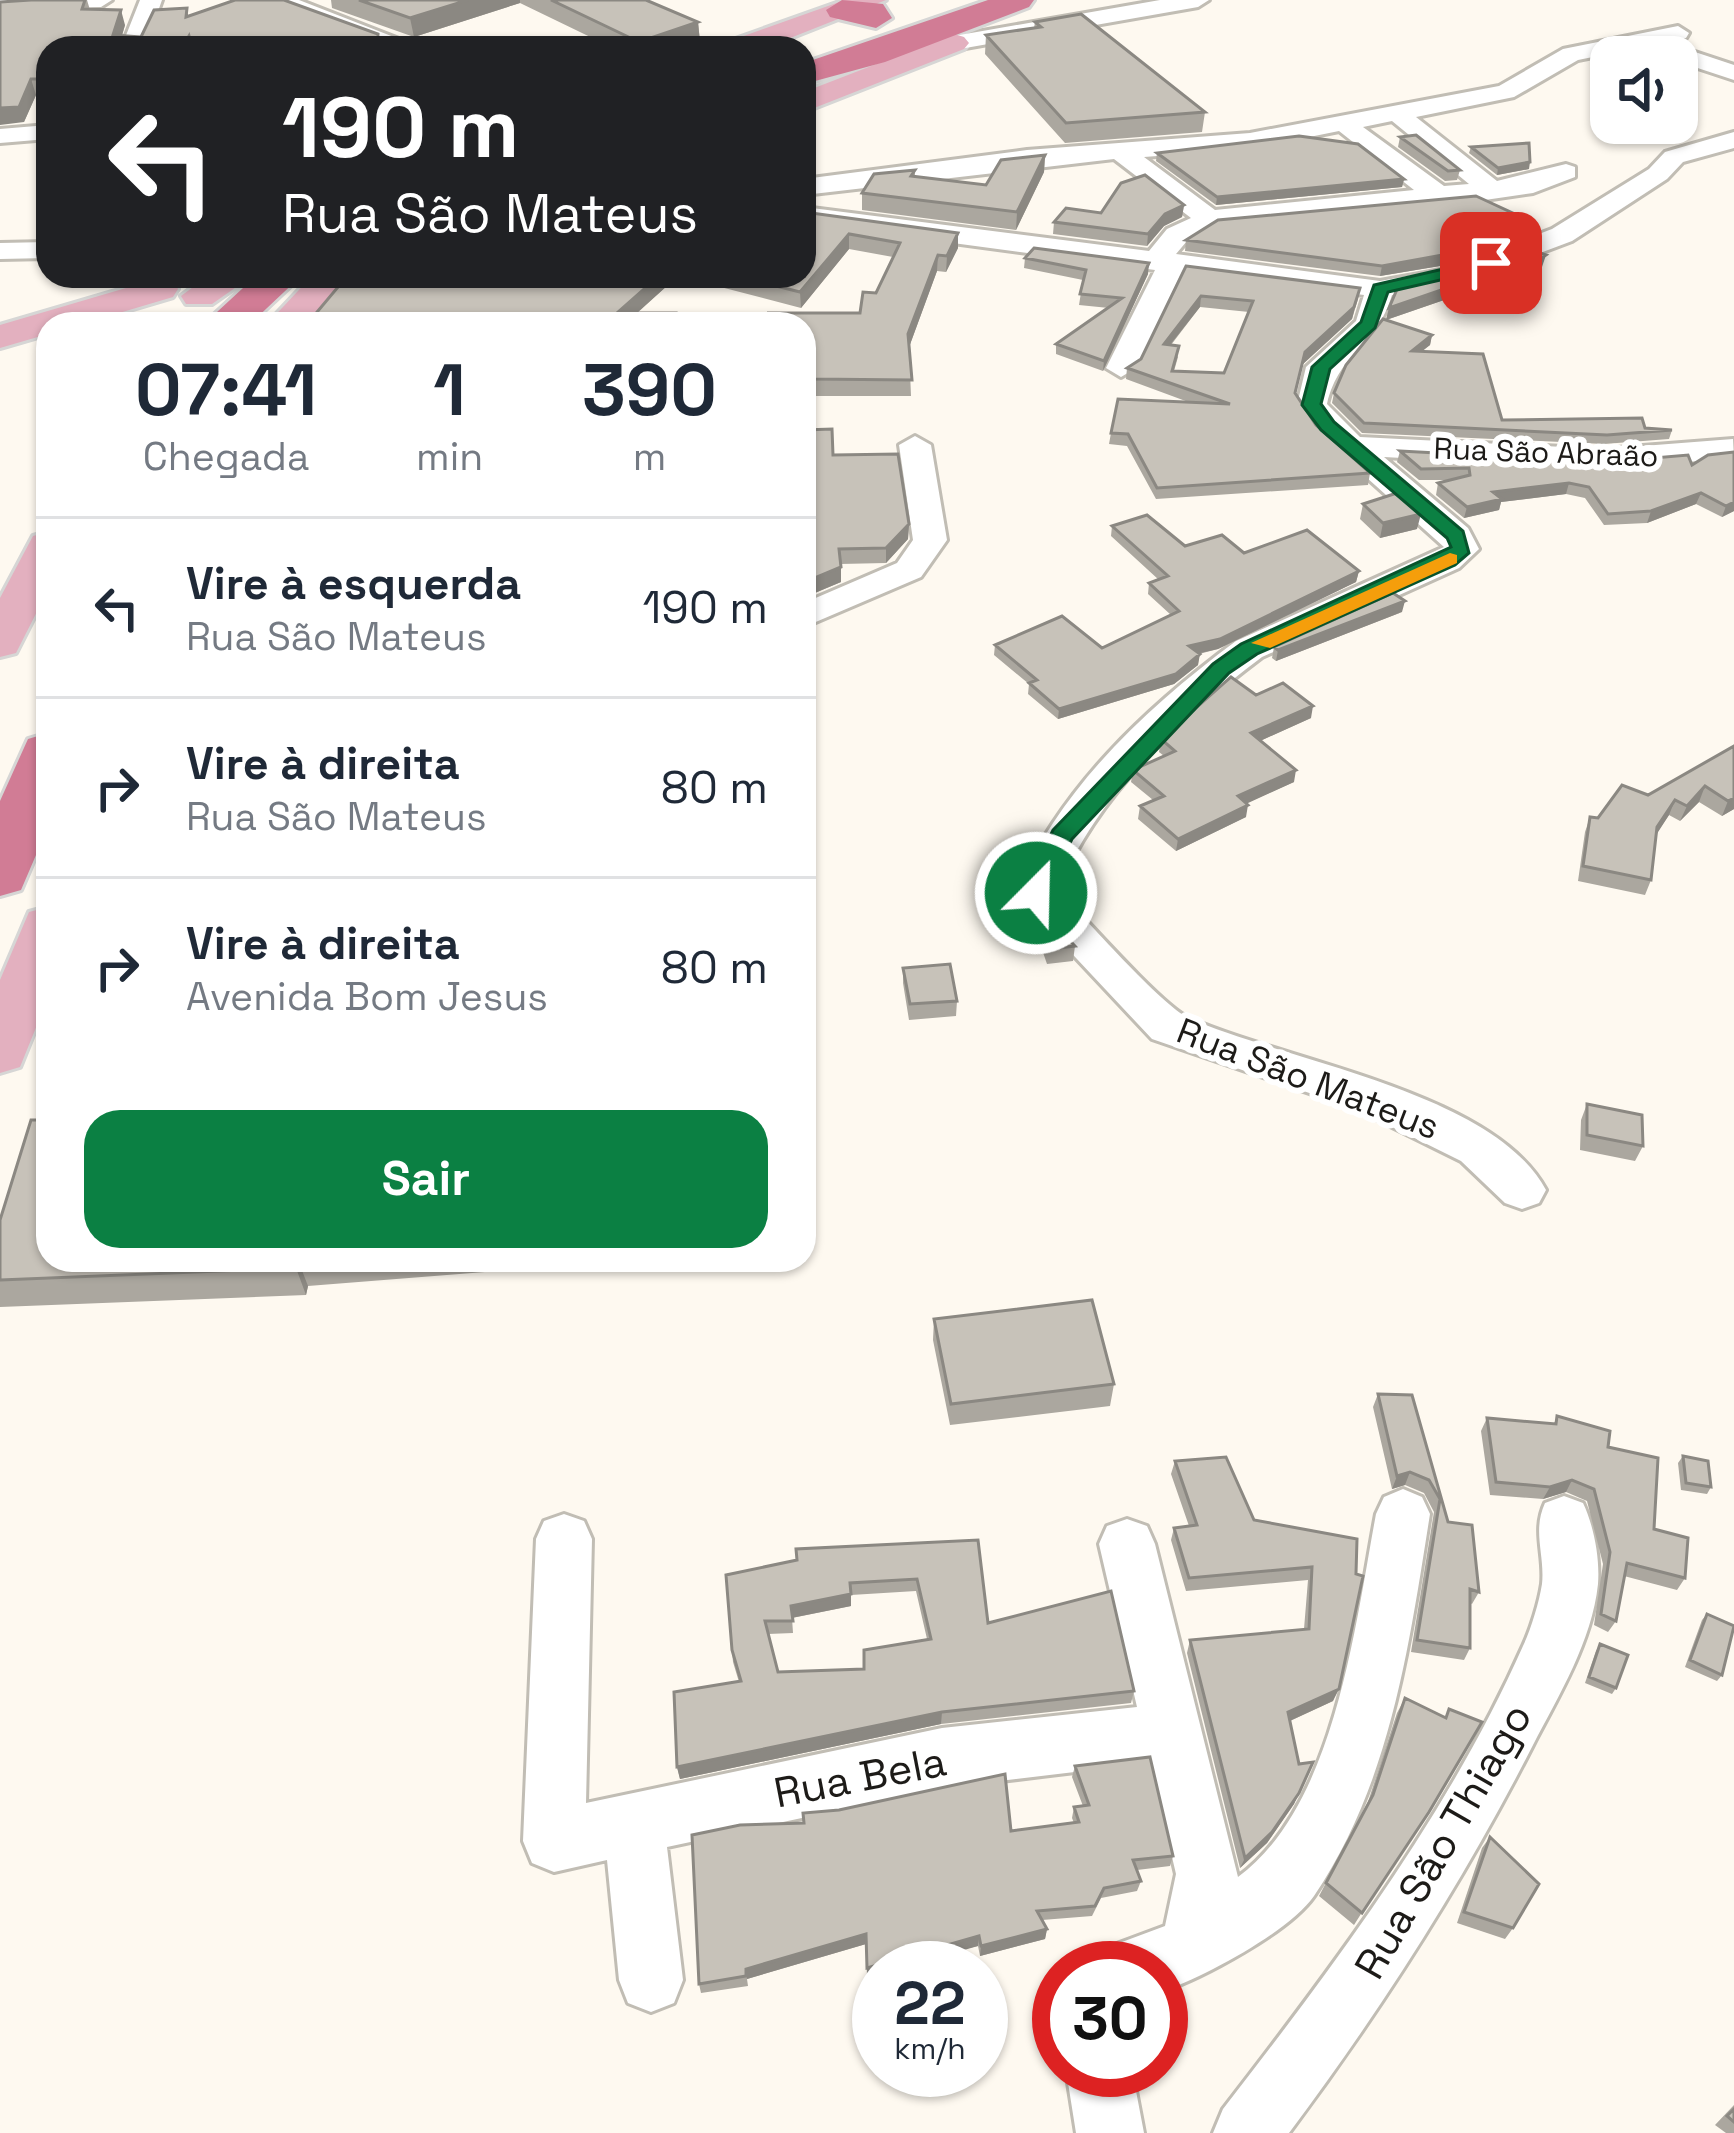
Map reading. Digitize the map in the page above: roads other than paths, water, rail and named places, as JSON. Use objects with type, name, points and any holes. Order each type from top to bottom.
[{"type":"highway","points":[[816,47],[903,17],[1018,0]]},
{"type":"highway","points":[[816,70],[910,40],[903,17]]},
{"type":"highway","points":[[180,303],[236,288]]},
{"type":"highway","points":[[0,876],[36,782]]},
{"type":"main road","points":[[801,36],[903,17]]},
{"type":"main road","points":[[816,93],[903,17]]},
{"type":"main road","points":[[84,312],[111,304],[180,303],[210,288]]},
{"type":"main road","points":[[297,312],[320,288]]},
{"type":"main road","points":[[0,337],[36,326]]},
{"type":"main road","points":[[0,643],[36,570]]},
{"type":"main road","points":[[0,1052],[36,957]]},
{"type":"street","points":[[0,4],[101,0]]},
{"type":"street","points":[[138,36],[151,0]]},
{"type":"street","points":[[286,3],[322,0]]},
{"type":"street","points":[[1001,31],[1075,0]]},
{"type":"street","points":[[903,17],[1001,31],[1198,0]]},
{"type":"street","points":[[286,3],[377,36]]},
{"type":"street","points":[[1661,36],[1678,33]]},
{"type":"street","points":[[816,185],[966,164],[1250,141],[1399,115],[1506,92],[1571,54],[1590,50]]},
{"type":"street","points":[[1698,60],[1734,73]]},
{"type":"street","points":[[1399,115],[1491,189]]},
{"type":"street","points":[[1343,122],[1433,196],[1562,235]]},
{"type":"street","points":[[0,136],[36,133]]},
{"type":"street","points":[[816,217],[1380,289],[1454,275],[1562,235],[1658,174],[1674,157],[1734,140]]},
{"type":"street","points":[[1120,151],[1209,219]]},
{"type":"street","points":[[1121,368],[1177,235],[1209,219],[1533,184],[1566,172]]},
{"type":"street","points":[[1237,183],[1274,210]]},
{"type":"street","points":[[0,251],[36,250]]},
{"type":"street","name":"Rua São Mateus","points":[[1380,289],[1369,324],[1321,367],[1312,405],[1328,426],[1456,535],[1462,549],[1448,561],[1249,649],[1221,669],[1083,808],[1061,835],[1036,893],[1168,1028],[1372,1096],[1478,1148],[1522,1190]]},
{"type":"street","points":[[816,611],[909,570],[930,540],[915,445]]},
{"type":"street","name":"Rua São Abraão","points":[[1357,446],[1604,459],[1733,449]]},
{"type":"street","points":[[1188,1943],[1290,1877],[1350,1760],[1373,1686],[1402,1514]]},
{"type":"street","name":"Rua São Thiago","points":[[1247,2133],[1359,1986],[1476,1794],[1551,1652],[1570,1583],[1564,1521]]},
{"type":"street","name":"Rua Bela","points":[[564,1539],[554,1840],[942,1758],[1170,1732]]},
{"type":"street","points":[[1127,1544],[1207,1874],[1174,1941]]},
{"type":"street","points":[[634,1823],[651,1980]]},
{"type":"street","points":[[1104,2097],[1110,2133]]}]
